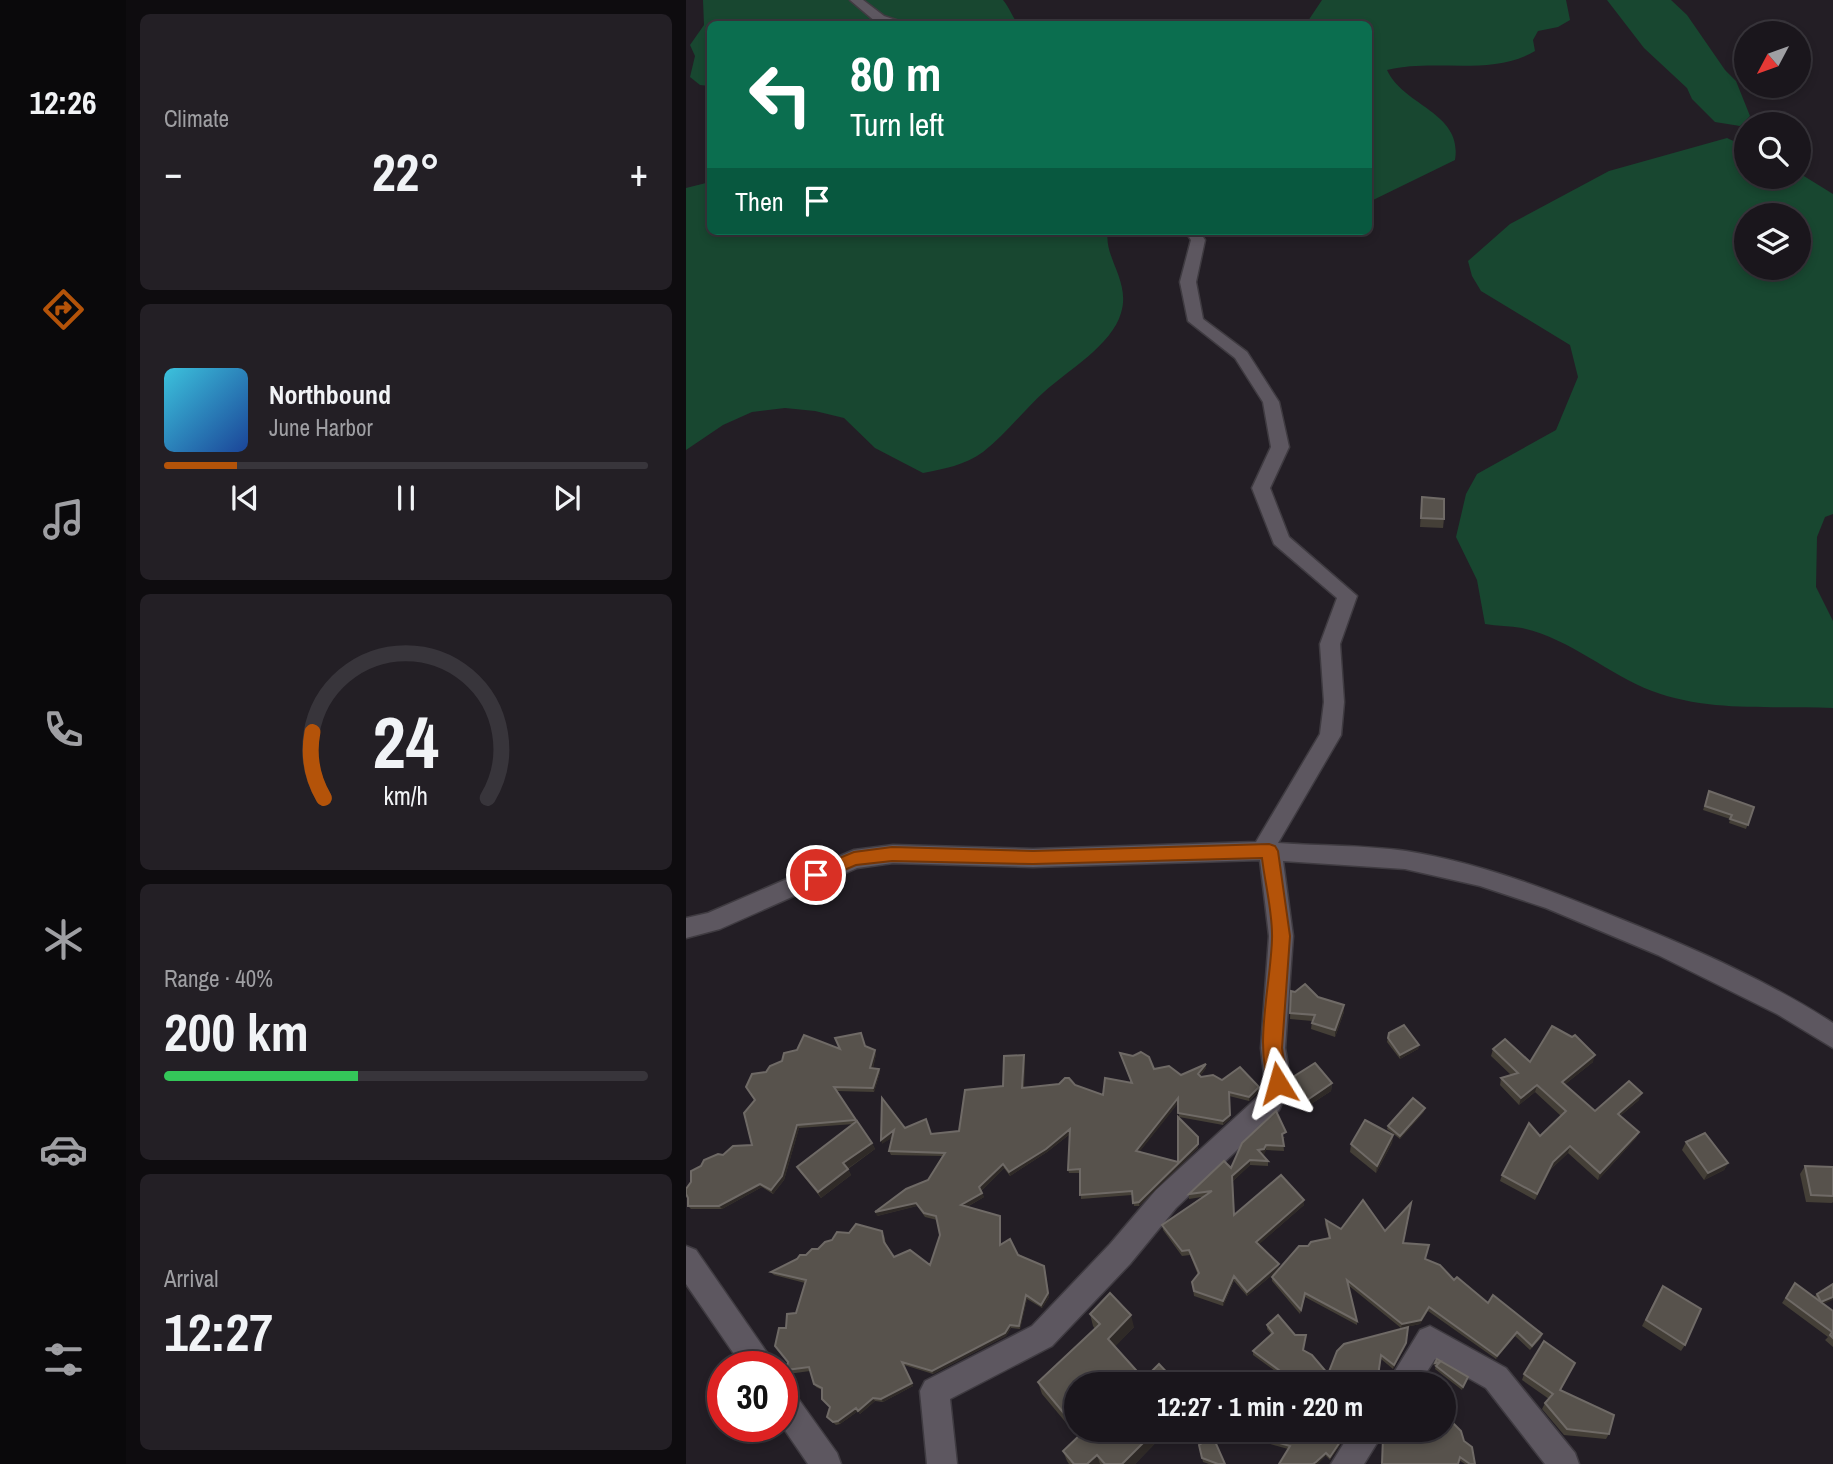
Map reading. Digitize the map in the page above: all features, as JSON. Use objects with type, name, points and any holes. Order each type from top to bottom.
[{"type":"street","points":[[856,0],[880,19],[889,21]]},
{"type":"street","points":[[942,1464],[935,1391],[1042,1336],[1120,1254],[1166,1199],[1270,1102],[1278,1083],[1273,1048],[1281,936],[1266,851],[1330,735],[1334,702],[1330,644],[1347,596],[1281,540],[1261,488],[1280,447],[1270,402],[1241,355],[1196,321],[1188,282],[1198,240],[1195,235]]},
{"type":"street","points":[[686,928],[712,922],[854,859],[892,854],[1033,858],[1266,851],[1405,860],[1480,877],[1553,901],[1666,948],[1786,1006],[1833,1037]]},
{"type":"street","points":[[686,1260],[749,1351]]},
{"type":"street","points":[[1410,1372],[1430,1340],[1496,1378],[1564,1464]]},
{"type":"street","points":[[798,1423],[826,1464]]},
{"type":"street","points":[[1346,1464],[1362,1442]]},
{"type":"green space","points":[[703,0],[1003,0],[1017,21],[707,21],[707,86],[700,85],[690,77],[695,56],[690,45],[704,25]]},
{"type":"green space","points":[[1322,0],[1566,0],[1570,20],[1558,27],[1538,31],[1533,40],[1535,51],[1518,59],[1481,65],[1387,70],[1395,82],[1430,110],[1450,131],[1455,144],[1455,160],[1372,201],[1372,21],[1308,21]]},
{"type":"green space","points":[[1607,0],[1671,0],[1687,15],[1734,79],[1734,98],[1743,98],[1748,112],[1734,112],[1734,125],[1715,122],[1692,99],[1687,88],[1644,48]]},
{"type":"green space","points":[[1727,138],[1734,141],[1734,189],[1811,189],[1811,180],[1833,194],[1833,514],[1825,517],[1817,537],[1816,587],[1833,621],[1833,708],[1742,707],[1674,698],[1636,684],[1539,633],[1522,628],[1485,624],[1477,580],[1456,537],[1466,494],[1477,474],[1556,430],[1578,377],[1570,345],[1481,291],[1472,276],[1468,261],[1510,224],[1609,171]]},
{"type":"green space","points":[[707,183],[707,235],[1108,235],[1109,250],[1122,290],[1121,313],[1116,325],[1099,347],[1044,392],[983,452],[954,466],[923,473],[875,448],[844,418],[785,408],[752,412],[723,425],[686,450],[686,188]]},
{"type":"building","points":[[1422,497],[1444,499],[1444,519],[1421,518]]},
{"type":"building","points":[[1709,791],[1754,807],[1748,825],[1730,819],[1732,815],[1705,806]]},
{"type":"building","points":[[1305,984],[1318,997],[1344,1005],[1335,1030],[1312,1023],[1315,1015],[1290,1013],[1291,991],[1295,992]]},
{"type":"building","points":[[1404,1025],[1419,1045],[1400,1055],[1388,1038],[1389,1033]]},
{"type":"building","points":[[1552,1026],[1572,1037],[1575,1035],[1595,1055],[1562,1082],[1595,1111],[1629,1081],[1642,1093],[1618,1114],[1639,1132],[1600,1173],[1570,1146],[1553,1162],[1537,1194],[1502,1175],[1529,1123],[1540,1136],[1566,1111],[1537,1085],[1521,1098],[1501,1078],[1518,1073],[1493,1049],[1505,1039],[1530,1062]]},
{"type":"building","points":[[861,1033],[865,1046],[875,1050],[870,1068],[879,1069],[873,1088],[834,1087],[856,1120],[797,1125],[782,1176],[771,1190],[760,1184],[719,1206],[688,1206],[686,1189],[691,1182],[691,1171],[701,1166],[704,1160],[718,1154],[723,1155],[733,1146],[752,1145],[744,1113],[755,1100],[746,1087],[752,1074],[766,1072],[770,1066],[782,1061],[784,1053],[797,1050],[804,1035],[840,1049],[835,1038]]},
{"type":"building","points":[[1141,1052],[1149,1057],[1154,1069],[1169,1066],[1181,1075],[1206,1064],[1198,1074],[1201,1077],[1213,1075],[1222,1080],[1240,1067],[1259,1087],[1249,1097],[1229,1092],[1230,1115],[1223,1121],[1178,1113],[1178,1098],[1136,1151],[1178,1162],[1178,1117],[1198,1137],[1198,1144],[1139,1202],[1133,1203],[1132,1191],[1080,1195],[1080,1169],[1068,1170],[1070,1129],[1046,1149],[1009,1172],[1003,1164],[979,1187],[982,1193],[961,1205],[1000,1216],[1000,1245],[1010,1239],[1018,1255],[1044,1266],[1048,1293],[1041,1305],[1026,1295],[1019,1326],[1010,1325],[1005,1333],[932,1371],[902,1362],[912,1383],[881,1399],[873,1398],[858,1411],[856,1408],[838,1421],[833,1422],[827,1417],[830,1407],[822,1399],[822,1388],[814,1384],[809,1367],[798,1368],[798,1351],[779,1351],[775,1346],[779,1328],[786,1328],[787,1314],[796,1313],[806,1280],[771,1272],[800,1255],[806,1255],[812,1249],[818,1249],[825,1242],[832,1240],[837,1232],[849,1233],[856,1224],[882,1231],[884,1242],[894,1257],[910,1250],[930,1265],[940,1235],[936,1216],[924,1213],[916,1203],[875,1212],[906,1189],[928,1180],[945,1153],[889,1151],[894,1130],[881,1140],[882,1098],[905,1128],[926,1119],[931,1134],[959,1131],[965,1090],[1003,1086],[1004,1056],[1024,1055],[1022,1088],[1059,1084],[1069,1078],[1075,1085],[1103,1095],[1105,1078],[1132,1083],[1120,1053],[1133,1056]]},
{"type":"building","points":[[1315,1063],[1332,1083],[1303,1103],[1289,1086],[1293,1077]]},
{"type":"building","points":[[1413,1098],[1425,1108],[1400,1136],[1388,1126]]},
{"type":"building","points":[[1276,1111],[1286,1132],[1282,1134],[1284,1146],[1266,1145],[1264,1149],[1258,1150],[1268,1161],[1250,1160],[1232,1176],[1234,1215],[1281,1175],[1304,1200],[1256,1242],[1279,1264],[1247,1292],[1234,1276],[1223,1301],[1194,1291],[1192,1282],[1199,1273],[1189,1250],[1182,1251],[1162,1225],[1212,1191],[1189,1194],[1224,1161],[1231,1168],[1242,1143]]},
{"type":"building","points":[[1365,1120],[1393,1135],[1377,1166],[1351,1144]]},
{"type":"building","points":[[857,1121],[872,1143],[843,1163],[848,1169],[818,1192],[797,1167]]},
{"type":"building","points":[[1705,1133],[1728,1163],[1708,1173],[1686,1142]]},
{"type":"building","points":[[1805,1166],[1833,1167],[1833,1196],[1811,1195]]},
{"type":"building","points":[[1363,1200],[1385,1231],[1411,1203],[1403,1243],[1429,1245],[1425,1259],[1440,1265],[1454,1280],[1457,1277],[1488,1303],[1493,1295],[1542,1334],[1532,1346],[1517,1332],[1497,1356],[1429,1307],[1421,1320],[1402,1324],[1347,1280],[1357,1321],[1305,1293],[1301,1310],[1272,1277],[1299,1246],[1308,1246],[1311,1242],[1330,1238],[1326,1220],[1341,1229]]},
{"type":"building","points":[[1795,1283],[1833,1311],[1833,1338],[1830,1335],[1832,1332],[1786,1298]]},
{"type":"building","points":[[1833,1284],[1833,1297],[1821,1302],[1817,1294]]},
{"type":"building","points":[[1663,1286],[1701,1309],[1685,1345],[1646,1320]]},
{"type":"building","points":[[1110,1293],[1131,1315],[1108,1339],[1138,1372],[1064,1372],[1064,1413],[1038,1382],[1100,1324],[1090,1314]]},
{"type":"building","points":[[1278,1315],[1295,1335],[1306,1335],[1303,1350],[1312,1355],[1326,1372],[1282,1372],[1253,1351],[1273,1333],[1267,1325]]},
{"type":"building","points":[[1408,1327],[1406,1343],[1394,1365],[1381,1355],[1379,1372],[1329,1372],[1337,1351],[1344,1344]]},
{"type":"building","points":[[1544,1341],[1575,1363],[1560,1390],[1614,1415],[1609,1434],[1567,1429],[1545,1403],[1553,1394],[1524,1374]]},
{"type":"building","points":[[1437,1359],[1468,1377],[1463,1387],[1456,1382],[1456,1372],[1444,1372],[1436,1366],[1440,1362],[1435,1363]]},
{"type":"building","points":[[1159,1364],[1167,1372],[1151,1372]]},
{"type":"building","points":[[1456,1426],[1464,1441],[1472,1447],[1475,1464],[1470,1464],[1460,1457],[1458,1464],[1382,1464],[1383,1442],[1456,1442]]},
{"type":"building","points":[[1073,1442],[1144,1442],[1122,1464],[1105,1464],[1097,1455],[1087,1464],[1074,1464],[1063,1451]]},
{"type":"building","points":[[1215,1442],[1225,1464],[1202,1458],[1199,1445]]},
{"type":"building","points":[[1276,1442],[1340,1442],[1330,1457],[1326,1453],[1313,1464],[1279,1464],[1290,1446]]},
{"type":"route","points":[[816,875],[854,859],[892,854],[1033,858],[1269,851],[1281,936],[1273,1048],[1278,1083]]}]
